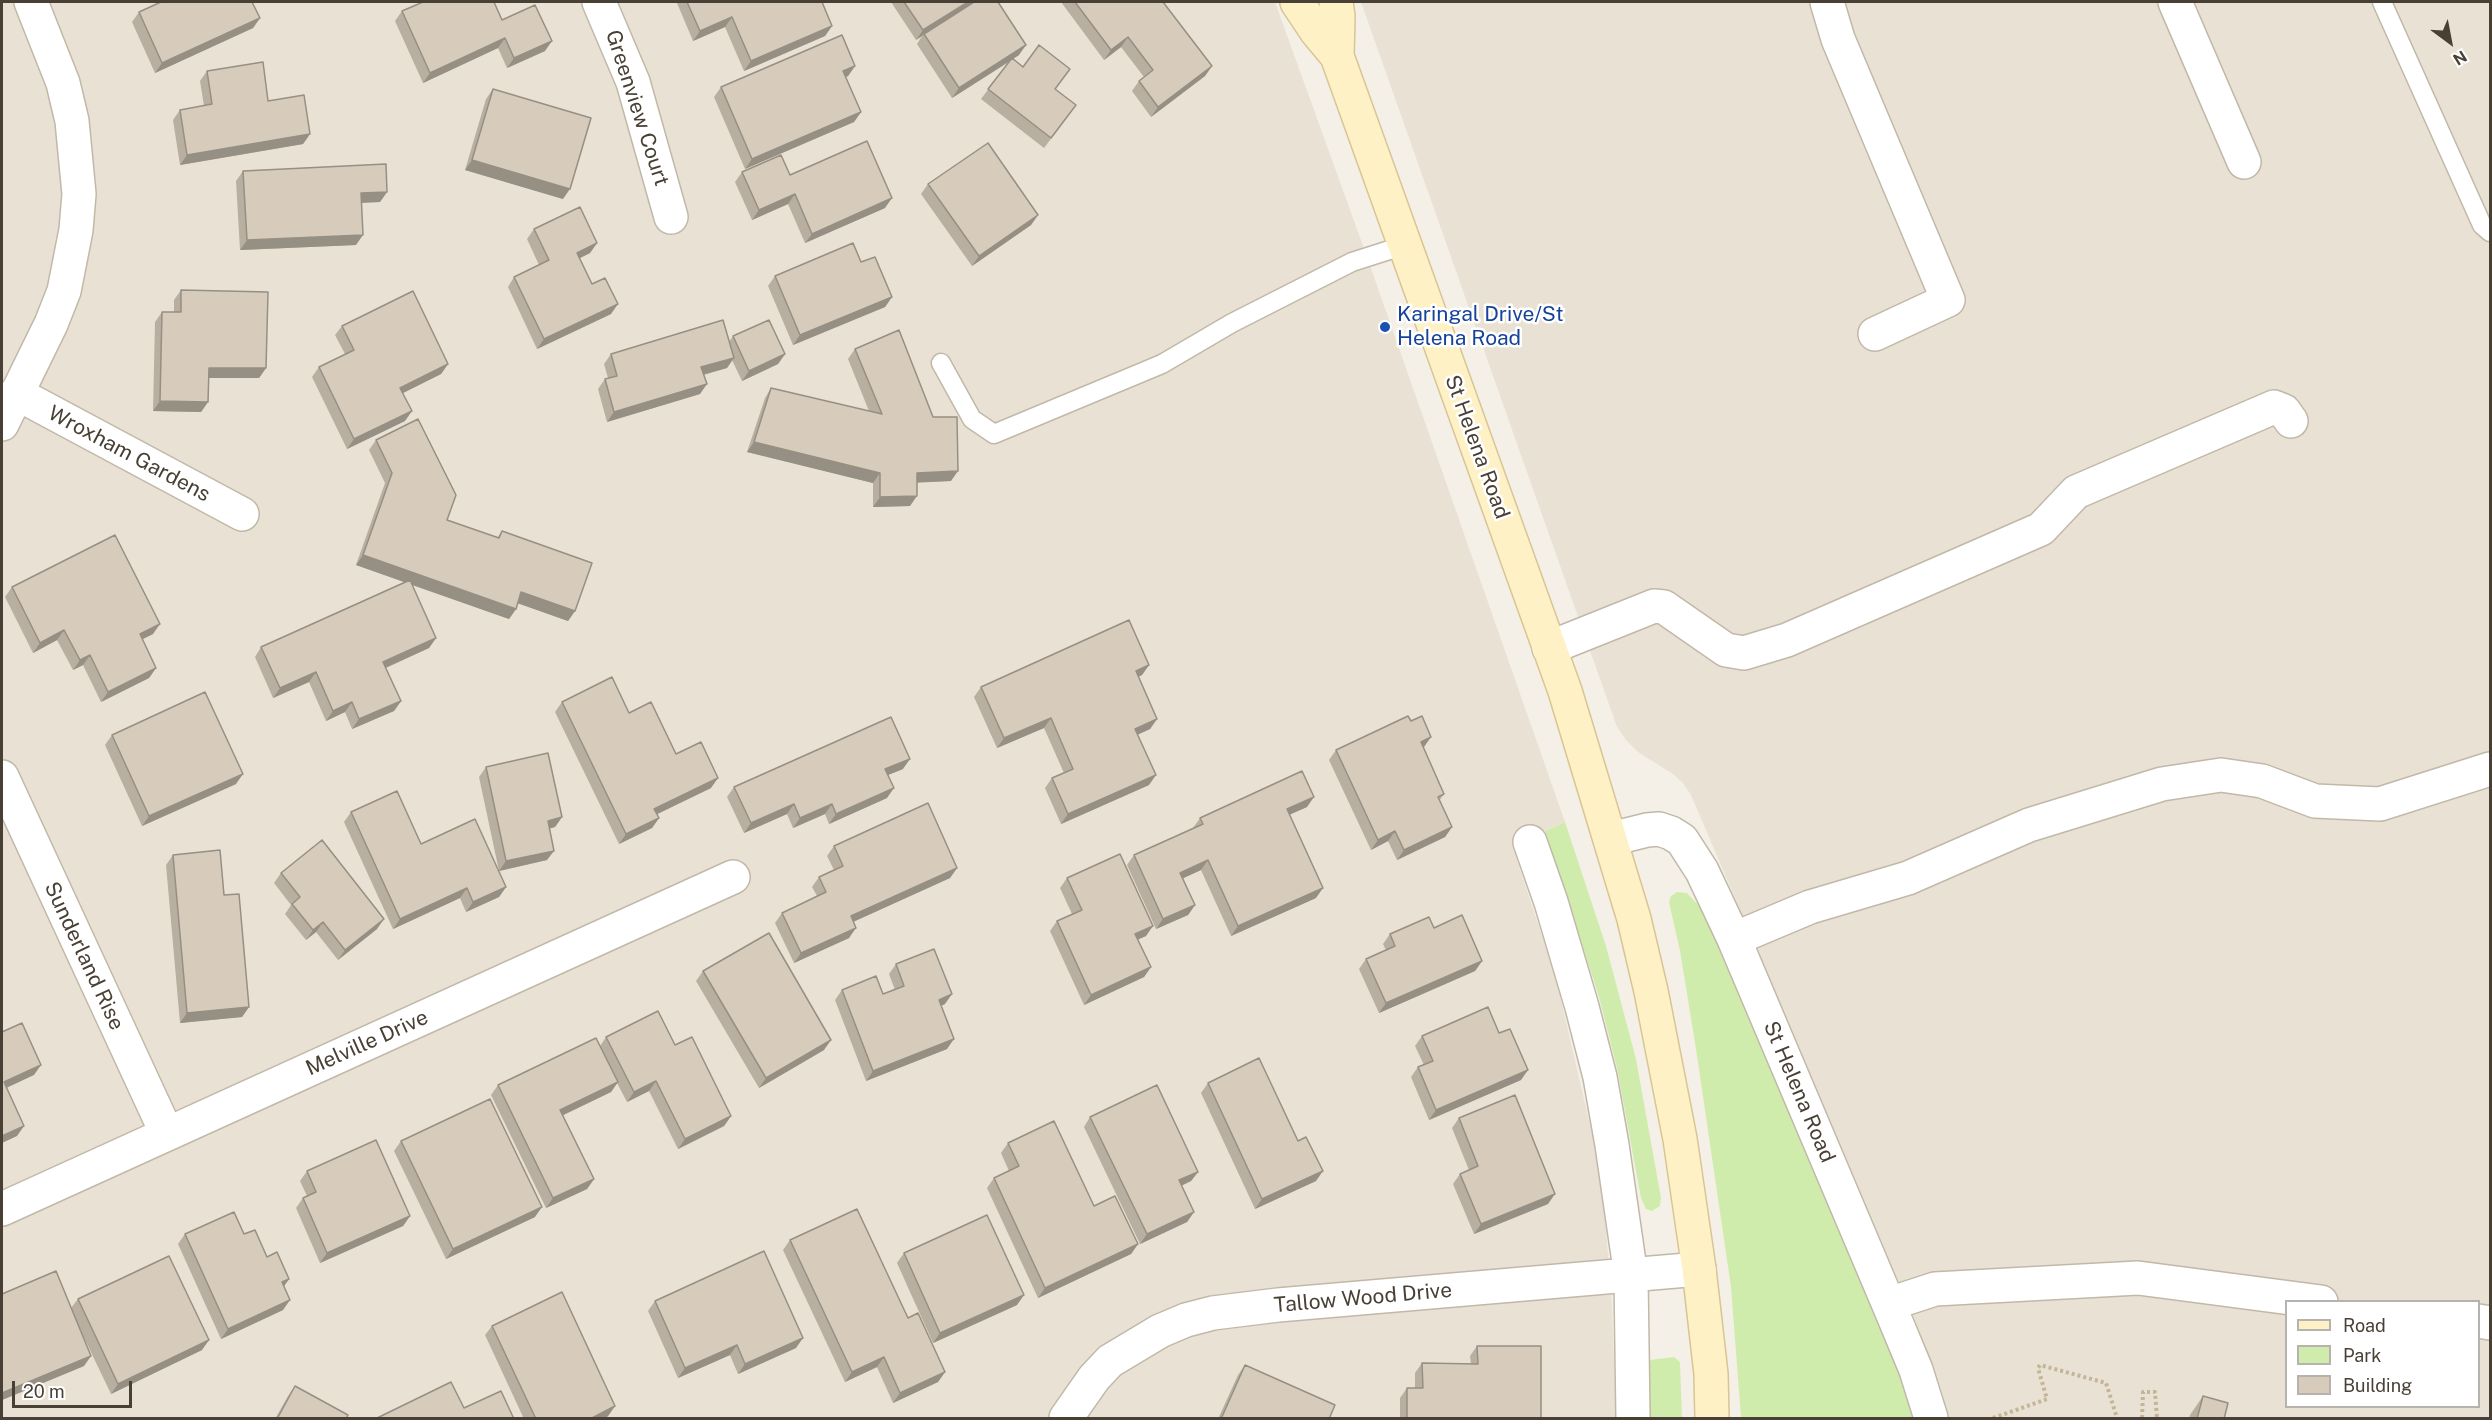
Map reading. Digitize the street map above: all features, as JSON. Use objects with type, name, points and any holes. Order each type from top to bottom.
[{"type":"main road","name":"St Helena Road","points":[[1297,2],[1337,56],[1549,648],[1611,839],[1634,919],[1665,1055],[1680,1139],[1699,1269],[1711,1374],[1712,1419]]},
{"type":"main road","name":"St Helena Road","points":[[1336,2],[1337,56]]},
{"type":"street","points":[[2,424],[51,324],[64,291],[73,252],[79,194],[72,121],[63,83],[31,2]]},
{"type":"street","name":"Greenview Court","points":[[599,2],[633,82],[671,217]]},
{"type":"street","points":[[1827,2],[1838,39],[1947,300],[1875,334]]},
{"type":"street","points":[[2175,2],[2244,162]]},
{"type":"street","name":"Wroxham Gardens","points":[[16,393],[242,514]]},
{"type":"street","points":[[1549,648],[1654,606],[1664,607],[1726,650],[1744,653],[1786,640],[2041,529],[2076,492],[2274,407],[2284,411],[2291,421]]},
{"type":"street","points":[[1734,939],[1810,907],[1908,878],[2029,825],[2162,784],[2220,775],[2262,781],[2315,801],[2380,804],[2490,770]]},
{"type":"street","name":"Sunderland Rise","points":[[2,777],[166,1134]]},
{"type":"street","name":"St Helena Road","points":[[1611,839],[1647,830],[1659,829],[1671,833],[1682,840],[1702,871],[1734,939],[1889,1304],[1916,1370],[1931,1419]]},
{"type":"street","points":[[1530,842],[1563,940],[1599,1077],[1617,1176],[1631,1276],[1633,1419]]},
{"type":"street","name":"Melville Drive","points":[[2,1209],[733,878]]},
{"type":"street","name":"Tallow Wood Drive","points":[[1066,1419],[1094,1378],[1110,1361],[1134,1345],[1186,1320],[1278,1305],[1699,1269]]},
{"type":"street","points":[[1889,1304],[1935,1289],[2138,1278],[2306,1300]]},
{"type":"lane","points":[[2382,2],[2482,225],[2490,232]]},
{"type":"lane","points":[[941,363],[972,419],[994,434],[1162,364],[1232,323],[1352,262],[1405,245]]},
{"type":"path","points":[[1992,1418],[2047,1399],[2038,1368],[2040,1365],[2106,1383],[2117,1419]]},
{"type":"path","points":[[2142,1419],[2143,1392],[2155,1392],[2157,1419]]},
{"type":"shaded area","points":[[2,2],[1275,2],[1565,822],[1512,845],[1556,978],[1593,1138],[1604,1205],[1612,1304],[1616,1418],[2,1418]]},
{"type":"shaded area","points":[[1361,2],[2490,2],[2490,1418],[1949,1418],[1939,1383],[1912,1313],[1691,795],[1673,774],[1638,752],[1617,727]]},
{"type":"green space","points":[[1565,822],[1606,946],[1636,1059],[1661,1198],[1660,1206],[1652,1211],[1646,1209],[1641,1198],[1617,1068],[1599,997],[1545,831]]},
{"type":"green space","points":[[1677,892],[1687,893],[1702,909],[1902,1374],[1914,1418],[1741,1418],[1731,1287],[1696,1049],[1680,951],[1669,902],[1671,896]]},
{"type":"green space","points":[[1674,1357],[1680,1362],[1682,1418],[1648,1418],[1647,1363],[1650,1360]]},
{"type":"building","points":[[161,2],[252,2],[260,18],[162,63],[139,12]]},
{"type":"building","points":[[423,2],[494,2],[502,20],[535,5],[552,41],[514,58],[505,38],[430,73],[402,11]]},
{"type":"building","points":[[687,2],[822,2],[832,26],[751,61],[732,17],[700,31]]},
{"type":"building","points":[[904,2],[968,2],[923,30]]},
{"type":"building","points":[[974,2],[998,2],[1026,45],[959,88],[924,34]]},
{"type":"building","points":[[1075,2],[1163,2],[1212,66],[1158,107],[1139,81],[1153,70],[1128,37],[1111,50]]},
{"type":"building","points":[[842,35],[855,66],[843,71],[861,112],[752,159],[721,87]]},
{"type":"building","points":[[1039,45],[1070,69],[1055,89],[1076,105],[1051,138],[988,89],[1012,58],[1023,67]]},
{"type":"building","points":[[263,62],[268,101],[304,95],[310,134],[187,155],[180,110],[212,104],[207,71]]},
{"type":"building","points":[[493,89],[591,118],[570,189],[472,160]]},
{"type":"building","points":[[867,141],[892,198],[812,234],[795,194],[759,210],[742,172],[781,155],[790,175]]},
{"type":"building","points":[[988,143],[1038,215],[979,256],[928,184]]},
{"type":"building","points":[[386,164],[387,192],[361,193],[363,235],[247,240],[243,171]]},
{"type":"building","points":[[580,207],[597,243],[577,253],[592,284],[605,278],[618,304],[544,339],[514,277],[549,260],[534,229]]},
{"type":"building","points":[[853,243],[861,262],[875,257],[892,297],[800,335],[775,276]]},
{"type":"building","points":[[181,290],[268,292],[266,368],[209,368],[208,402],[160,401],[162,312],[181,312]]},
{"type":"building","points":[[413,291],[448,364],[400,388],[412,411],[354,439],[319,367],[354,350],[342,326]]},
{"type":"building","points":[[723,320],[734,358],[701,367],[707,384],[614,412],[605,379],[617,376],[611,354]]},
{"type":"building","points":[[769,320],[785,354],[749,371],[733,336]]},
{"type":"building","points":[[899,330],[933,417],[957,417],[958,471],[917,473],[917,496],[880,497],[880,473],[754,442],[771,388],[882,414],[855,349]]},
{"type":"building","points":[[418,419],[456,495],[447,520],[499,538],[502,531],[592,563],[575,611],[521,592],[516,609],[363,555],[392,473],[376,440]]},
{"type":"building","points":[[115,535],[160,624],[140,634],[156,668],[108,692],[90,655],[80,660],[64,630],[40,643],[12,587]]},
{"type":"building","points":[[410,580],[436,638],[383,662],[401,701],[359,719],[352,702],[333,711],[316,672],[280,688],[261,647]]},
{"type":"building","points":[[1129,620],[1149,665],[1136,671],[1157,719],[1135,729],[1156,775],[1068,814],[1052,778],[1073,769],[1051,718],[1004,738],[981,687]]},
{"type":"building","points":[[612,677],[629,713],[651,702],[676,754],[701,742],[718,778],[654,809],[659,818],[626,834],[562,702]]},
{"type":"building","points":[[205,692],[243,774],[149,816],[112,735]]},
{"type":"building","points":[[1408,716],[1411,721],[1422,716],[1431,737],[1421,742],[1444,794],[1438,797],[1452,827],[1404,850],[1395,831],[1378,840],[1336,750]]},
{"type":"building","points":[[891,717],[910,759],[885,769],[894,788],[836,814],[832,804],[800,818],[794,804],[751,823],[734,787]]},
{"type":"building","points":[[548,753],[562,817],[548,821],[554,851],[506,861],[486,767]]},
{"type":"building","points":[[1302,771],[1314,797],[1287,809],[1323,888],[1238,926],[1208,860],[1180,873],[1195,905],[1163,919],[1134,855],[1203,824],[1200,818]]},
{"type":"building","points":[[397,791],[421,844],[475,819],[506,887],[473,902],[467,888],[400,919],[351,812]]},
{"type":"building","points":[[928,803],[957,868],[851,916],[856,928],[801,953],[782,913],[826,892],[819,877],[843,866],[834,846]]},
{"type":"building","points":[[322,840],[384,919],[345,950],[323,922],[313,930],[292,904],[300,897],[281,873]]},
{"type":"building","points":[[220,850],[224,895],[239,894],[249,1007],[187,1013],[173,855]]},
{"type":"building","points":[[1120,854],[1153,926],[1135,934],[1151,967],[1091,995],[1057,921],[1082,910],[1067,878]]},
{"type":"building","points":[[1462,915],[1482,961],[1386,1003],[1366,959],[1395,946],[1390,934],[1429,917],[1434,928]]},
{"type":"building","points":[[769,933],[831,1040],[766,1078],[703,971]]},
{"type":"building","points":[[934,949],[952,994],[939,1000],[954,1039],[873,1071],[842,990],[876,976],[883,994],[904,986],[896,964]]},
{"type":"building","points":[[1488,1007],[1499,1033],[1510,1029],[1528,1070],[1436,1110],[1418,1067],[1433,1061],[1422,1036]]},
{"type":"building","points":[[658,1011],[675,1045],[692,1037],[731,1116],[685,1139],[656,1081],[634,1092],[606,1037]]},
{"type":"building","points":[[22,1023],[41,1065],[4,1082],[24,1126],[2,1136],[2,1032]]},
{"type":"building","points":[[596,1038],[618,1082],[560,1110],[594,1179],[553,1198],[498,1085]]},
{"type":"building","points":[[1259,1058],[1298,1141],[1306,1137],[1323,1171],[1262,1199],[1208,1083]]},
{"type":"building","points":[[1157,1085],[1198,1172],[1179,1180],[1194,1212],[1147,1234],[1090,1117]]},
{"type":"building","points":[[1515,1095],[1555,1194],[1481,1224],[1460,1174],[1478,1166],[1459,1118]]},
{"type":"building","points":[[490,1099],[542,1207],[453,1249],[401,1141]]},
{"type":"building","points":[[1054,1121],[1094,1206],[1115,1196],[1138,1244],[1045,1288],[994,1178],[1019,1166],[1008,1143]]},
{"type":"building","points":[[376,1140],[410,1216],[327,1253],[303,1198],[316,1192],[307,1171]]},
{"type":"building","points":[[857,1209],[908,1318],[918,1313],[945,1372],[900,1393],[884,1357],[852,1372],[790,1240]]},
{"type":"building","points":[[234,1212],[244,1234],[255,1230],[267,1257],[277,1252],[289,1279],[282,1282],[290,1300],[228,1329],[185,1234]]},
{"type":"building","points":[[987,1215],[1024,1295],[940,1333],[904,1253]]},
{"type":"building","points":[[764,1251],[803,1338],[745,1364],[737,1345],[685,1368],[655,1301]]},
{"type":"building","points":[[169,1256],[209,1340],[118,1384],[78,1299]]},
{"type":"building","points":[[56,1271],[91,1356],[2,1393],[2,1294]]},
{"type":"building","points":[[562,1292],[615,1406],[590,1419],[536,1419],[492,1326]]},
{"type":"building","points":[[1477,1346],[1541,1346],[1541,1419],[1407,1419],[1407,1388],[1423,1388],[1422,1363],[1478,1364]]},
{"type":"building","points":[[1245,1365],[1335,1405],[1329,1419],[1221,1419]]},
{"type":"building","points":[[451,1382],[464,1408],[501,1391],[514,1419],[375,1419]]},
{"type":"building","points":[[295,1386],[348,1415],[346,1419],[277,1419]]},
{"type":"building","points":[[2203,1396],[2228,1403],[2224,1419],[2197,1419]]},
{"type":"place","name":"Karingal Drive/St Helena Road","points":[[1385,327]]}]
